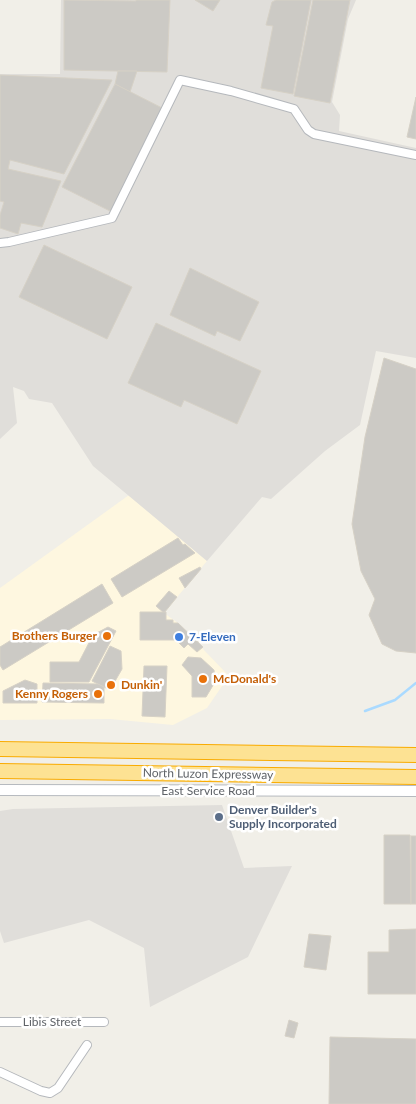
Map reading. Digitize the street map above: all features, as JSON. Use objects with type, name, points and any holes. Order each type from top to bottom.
[{"type":"highway","name":"North Luzon Expressway","points":[[0,749],[416,754]]},
{"type":"highway","name":"North Luzon Expressway","points":[[0,771],[416,777]]},
{"type":"street","points":[[0,243],[112,218],[180,80],[231,91],[294,109],[308,130],[314,134],[416,155]]},
{"type":"street","name":"East Service Road","points":[[0,790],[416,791]]},
{"type":"street","name":"Libis Street","points":[[0,1022],[104,1022]]},
{"type":"street","points":[[0,1072],[41,1091],[50,1093],[58,1088],[87,1045]]},
{"type":"shaded area","points":[[61,0],[356,0],[348,19],[332,102],[340,115],[339,131],[416,148],[416,358],[376,351],[360,425],[325,451],[271,499],[262,497],[207,561],[93,466],[52,403],[29,399],[24,391],[13,387],[17,423],[0,439],[0,74],[60,74]]},
{"type":"shaded area","points":[[129,495],[207,561],[164,613],[178,623],[229,676],[207,708],[173,725],[110,719],[0,720],[0,588]]},
{"type":"shaded area","points":[[222,805],[244,868],[292,866],[248,957],[150,1007],[144,948],[89,920],[4,943],[0,931],[0,811],[13,809]]},
{"type":"building","points":[[64,0],[170,0],[167,72],[64,70]]},
{"type":"building","points":[[195,0],[220,0],[213,11]]},
{"type":"building","points":[[276,0],[311,0],[293,94],[261,88],[273,26],[266,25],[272,2]]},
{"type":"building","points":[[313,0],[350,0],[330,103],[294,96]]},
{"type":"building","points":[[118,71],[137,71],[130,92],[115,84]]},
{"type":"building","points":[[0,75],[112,80],[64,174],[10,160],[8,169],[61,181],[42,227],[21,223],[18,234],[0,228],[0,215],[4,202],[0,201]]},
{"type":"building","points":[[115,84],[164,109],[112,212],[62,187]]},
{"type":"building","points":[[416,97],[416,139],[407,137]]},
{"type":"building","points":[[44,245],[132,287],[107,339],[19,297]]},
{"type":"building","points":[[190,268],[259,302],[240,341],[217,331],[215,336],[170,315]]},
{"type":"building","points":[[156,323],[261,371],[237,424],[184,400],[181,407],[128,383]]},
{"type":"building","points":[[384,358],[416,369],[416,653],[396,651],[382,644],[369,615],[375,599],[361,571],[352,524],[365,437]]},
{"type":"building","points":[[178,538],[183,545],[185,544],[195,553],[122,597],[111,579]]},
{"type":"building","points":[[200,567],[201,569],[185,588],[179,578]]},
{"type":"building","points":[[102,584],[113,603],[3,670],[0,665],[0,647]]},
{"type":"building","points":[[169,591],[177,597],[164,613],[156,606]]},
{"type":"building","points":[[140,612],[166,612],[166,620],[173,620],[173,623],[178,623],[203,647],[197,652],[188,644],[184,648],[176,640],[140,640]]},
{"type":"building","points":[[108,627],[116,631],[89,682],[50,682],[50,662],[79,662],[93,635]]},
{"type":"building","points":[[110,646],[121,651],[122,669],[110,690],[92,681]]},
{"type":"building","name":"McDonald's","points":[[188,657],[201,658],[214,670],[215,682],[206,697],[192,697],[192,676],[182,665]]},
{"type":"building","points":[[144,666],[167,666],[165,717],[142,716]]},
{"type":"building","points":[[25,680],[37,684],[37,703],[3,703],[3,691]]},
{"type":"building","points":[[43,683],[98,684],[104,687],[104,703],[42,702]]},
{"type":"building","points":[[384,835],[410,835],[411,904],[384,904]]},
{"type":"building","points":[[411,836],[416,836],[416,904],[411,904]]},
{"type":"building","points":[[416,929],[416,994],[368,994],[368,952],[389,952],[389,930]]},
{"type":"building","points":[[309,934],[331,936],[326,970],[304,967]]},
{"type":"building","points":[[289,1020],[298,1023],[294,1038],[285,1036]]},
{"type":"building","points":[[330,1037],[416,1039],[416,1104],[329,1104]]},
{"type":"waterway","points":[[365,711],[395,700],[416,683]]},
{"type":"place","name":"Brothers Burger","points":[[107,636]]},
{"type":"place","name":"7-Eleven","points":[[179,637]]},
{"type":"place","name":"McDonald's","points":[[203,679]]},
{"type":"place","name":"Dunkin'","points":[[111,685]]},
{"type":"place","name":"Kenny Rogers","points":[[98,694]]},
{"type":"place","name":"Denver Builder's Supply Incorporated","points":[[219,817]]}]
